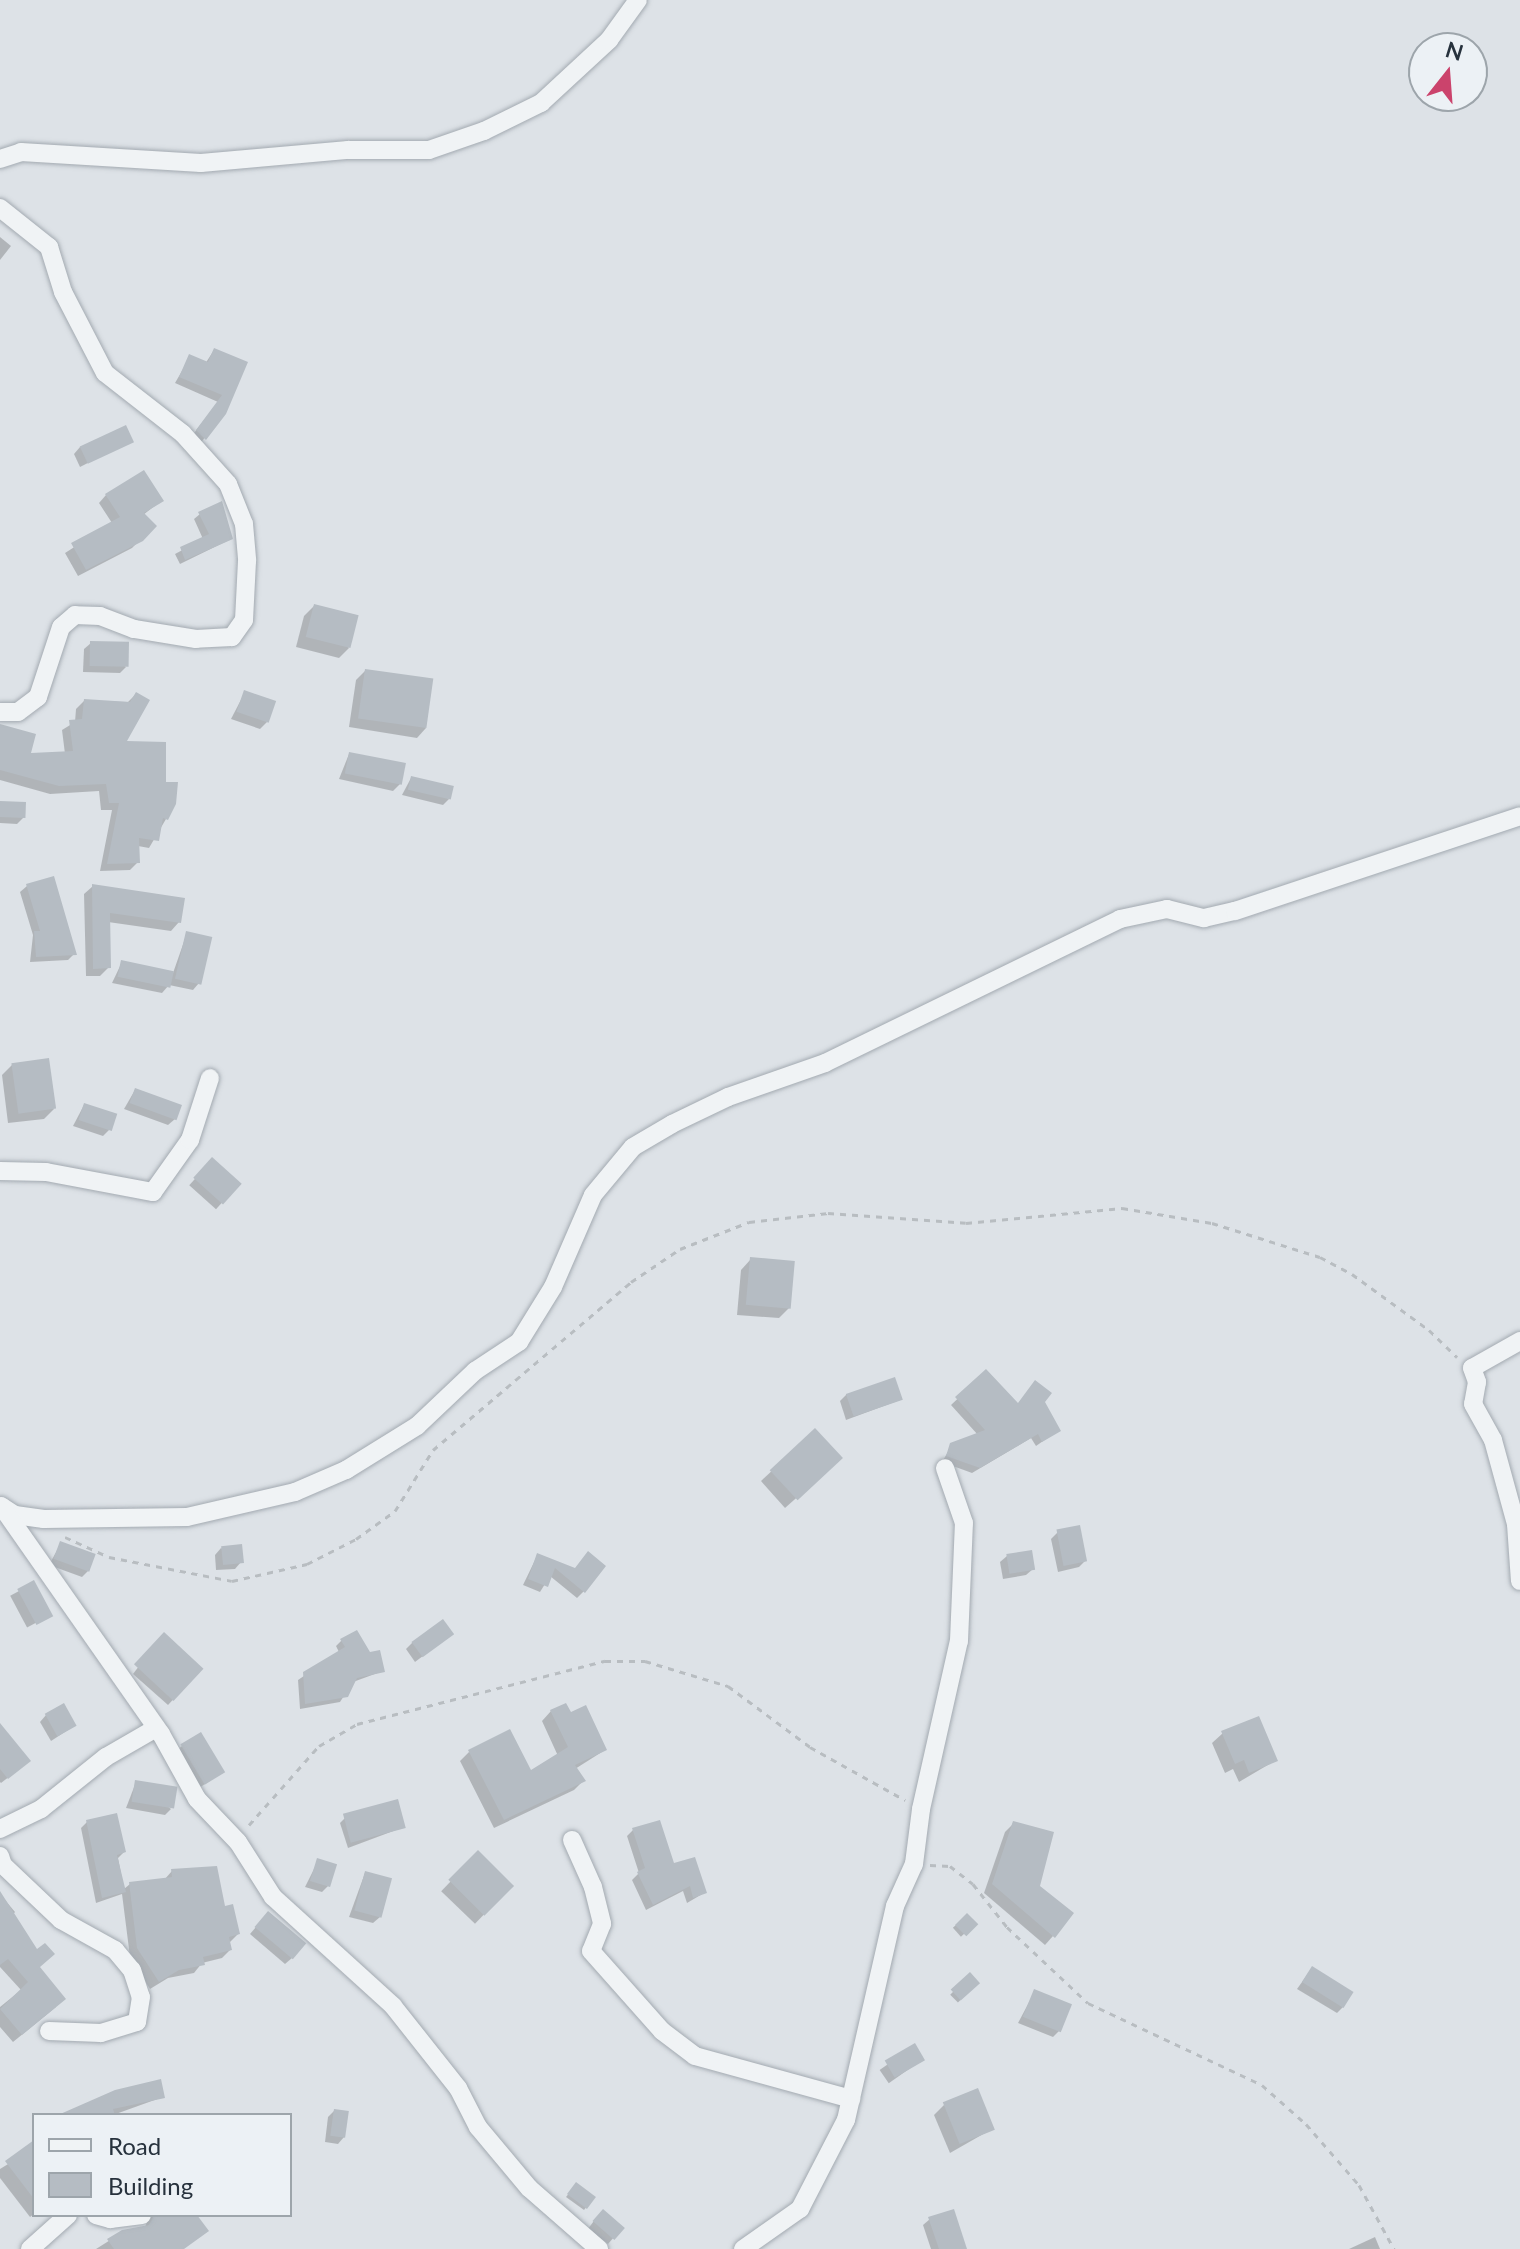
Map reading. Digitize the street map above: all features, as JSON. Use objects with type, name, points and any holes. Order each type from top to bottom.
[{"type":"street","points":[[0,159],[21,152],[201,163],[348,150],[429,150],[484,131],[541,103],[609,40],[638,0]]},
{"type":"street","points":[[0,208],[49,247],[63,292],[105,373],[192,442],[228,484],[244,524],[247,561],[244,620],[232,637],[196,639],[134,629],[100,616],[75,615],[61,627],[38,697],[18,712],[0,712]]},
{"type":"street","points":[[0,1506],[15,1515],[44,1519],[187,1517],[295,1492],[373,1456],[417,1426],[475,1371],[519,1342],[553,1287],[593,1195],[633,1147],[686,1117],[825,1063],[1120,919],[1167,909],[1204,918],[1235,911],[1520,816]]},
{"type":"street","points":[[0,1171],[46,1172],[153,1192],[190,1140],[210,1078]]},
{"type":"street","points":[[1520,1341],[1472,1368],[1477,1382],[1473,1404],[1503,1473],[1516,1524],[1520,1581]]},
{"type":"street","points":[[743,2249],[800,2209],[846,2120],[895,1906],[914,1864],[921,1809],[945,1725],[959,1641],[964,1523],[945,1468]]},
{"type":"street","points":[[0,1506],[156,1728],[197,1799],[238,1842],[273,1897],[402,2017],[458,2088],[478,2127],[529,2188],[599,2249]]},
{"type":"street","points":[[0,1829],[41,1809],[106,1757],[156,1728]]},
{"type":"street","points":[[572,1840],[602,1924],[591,1951],[662,2031],[695,2056],[851,2099]]},
{"type":"street","points":[[0,1856],[3,1865],[61,1920],[115,1950],[132,1970],[141,1997],[137,2022],[101,2033],[49,2031]]},
{"type":"street","points":[[30,2249],[66,2217]]},
{"type":"street","points":[[103,2217],[126,2217]]},
{"type":"path","points":[[44,1519],[69,1541],[109,1557],[232,1581],[307,1564],[356,1539],[395,1511],[433,1450],[631,1282],[680,1249],[749,1222],[828,1213],[966,1223],[1122,1208],[1212,1223],[1320,1257],[1352,1274],[1429,1330],[1477,1382]]},
{"type":"path","points":[[238,1842],[264,1803],[319,1746],[357,1724],[605,1661],[645,1661],[728,1686],[810,1747],[921,1809]]},
{"type":"path","points":[[914,1864],[950,1866],[973,1884],[1007,1927],[1088,2003],[1262,2085],[1306,2124],[1359,2185],[1394,2249]]},
{"type":"building","points":[[214,348],[248,362],[226,414],[206,440],[196,430],[222,395],[179,377],[189,354],[208,362]]},
{"type":"building","points":[[126,425],[134,442],[88,464],[80,447]]},
{"type":"building","points":[[144,470],[164,501],[144,513],[157,526],[143,541],[86,570],[71,543],[120,517],[105,494]]},
{"type":"building","points":[[222,501],[233,539],[185,560],[180,547],[209,534],[198,512]]},
{"type":"building","points":[[314,604],[359,615],[350,648],[306,637]]},
{"type":"building","points":[[90,641],[129,642],[129,667],[90,666]]},
{"type":"building","points":[[365,669],[433,679],[426,728],[358,719]]},
{"type":"building","points":[[244,690],[276,701],[269,723],[237,712]]},
{"type":"building","points":[[136,692],[150,700],[127,741],[166,742],[166,782],[178,782],[176,804],[168,820],[163,818],[159,841],[139,838],[140,863],[107,864],[119,803],[109,803],[106,784],[59,786],[0,770],[0,724],[36,734],[31,753],[73,751],[69,720],[82,719],[84,699],[130,702]]},
{"type":"building","points":[[349,752],[406,763],[402,785],[345,774]]},
{"type":"building","points":[[411,776],[454,786],[451,800],[408,790]]},
{"type":"building","points":[[0,801],[26,802],[25,818],[0,817]]},
{"type":"building","points":[[54,876],[77,955],[36,957],[34,931],[40,931],[26,884]]},
{"type":"building","points":[[92,884],[185,898],[181,923],[110,913],[111,968],[93,969]]},
{"type":"building","points":[[186,931],[212,937],[201,985],[175,979]]},
{"type":"building","points":[[121,960],[174,971],[170,988],[117,977]]},
{"type":"building","points":[[49,1058],[56,1109],[18,1114],[11,1063]]},
{"type":"building","points":[[135,1088],[182,1105],[177,1120],[130,1103]]},
{"type":"building","points":[[84,1103],[117,1114],[112,1131],[78,1120]]},
{"type":"building","points":[[212,1157],[242,1184],[223,1205],[193,1178]]},
{"type":"building","points":[[750,1257],[795,1261],[791,1309],[746,1305]]},
{"type":"building","points":[[986,1369],[1018,1403],[1035,1380],[1052,1393],[1045,1402],[1061,1431],[1042,1442],[1038,1434],[980,1468],[946,1456],[950,1443],[985,1430],[955,1397]]},
{"type":"building","points":[[895,1377],[903,1400],[854,1417],[846,1394]]},
{"type":"building","points":[[815,1428],[843,1458],[798,1500],[770,1470]]},
{"type":"building","points":[[1080,1525],[1087,1561],[1064,1566],[1056,1530]]},
{"type":"building","points":[[60,1541],[96,1554],[89,1572],[54,1559]]},
{"type":"building","points":[[242,1544],[244,1563],[223,1565],[221,1546]]},
{"type":"building","points":[[1032,1550],[1035,1570],[1009,1574],[1006,1554]]},
{"type":"building","points":[[588,1551],[606,1566],[585,1593],[555,1568],[548,1587],[528,1579],[537,1553],[575,1568]]},
{"type":"building","points":[[34,1580],[53,1616],[36,1625],[17,1589]]},
{"type":"building","points":[[443,1619],[454,1634],[423,1657],[411,1642]]},
{"type":"building","points":[[357,1630],[370,1652],[380,1650],[385,1672],[357,1678],[348,1697],[305,1704],[303,1672],[345,1647],[340,1639]]},
{"type":"building","points":[[164,1632],[203,1669],[173,1701],[134,1664]]},
{"type":"building","points":[[64,1703],[77,1726],[57,1736],[45,1714]]},
{"type":"building","points":[[566,1703],[571,1712],[586,1705],[607,1750],[575,1765],[586,1781],[504,1820],[468,1750],[510,1729],[531,1770],[568,1747],[550,1710]]},
{"type":"building","points":[[1259,1716],[1278,1761],[1249,1773],[1244,1760],[1235,1764],[1221,1731]]},
{"type":"building","points":[[0,1723],[31,1761],[8,1779],[0,1769]]},
{"type":"building","points":[[201,1732],[225,1772],[205,1785],[180,1744]]},
{"type":"building","points":[[135,1780],[177,1787],[174,1808],[132,1802]]},
{"type":"building","points":[[398,1799],[406,1828],[351,1843],[343,1814]]},
{"type":"building","points":[[117,1813],[126,1852],[117,1855],[126,1892],[102,1898],[86,1820]]},
{"type":"building","points":[[660,1820],[674,1863],[695,1857],[707,1893],[693,1898],[690,1886],[653,1905],[637,1872],[645,1868],[632,1828]]},
{"type":"building","points":[[1013,1821],[1054,1832],[1040,1886],[1074,1913],[1055,1938],[992,1884]]},
{"type":"building","points":[[478,1850],[514,1886],[484,1916],[448,1880]]},
{"type":"building","points":[[317,1858],[337,1864],[330,1887],[310,1881]]},
{"type":"building","points":[[217,1866],[225,1906],[233,1904],[240,1934],[229,1937],[232,1950],[203,1957],[205,1965],[179,1970],[159,1982],[137,1948],[129,1882],[172,1877],[171,1869]]},
{"type":"building","points":[[365,1871],[392,1878],[381,1918],[354,1911]]},
{"type":"building","points":[[0,1891],[37,1949],[45,1943],[55,1954],[40,1967],[66,1999],[22,2035],[0,2009],[28,1982],[8,1959],[0,1965]]},
{"type":"building","points":[[268,1911],[306,1943],[293,1959],[255,1927]]},
{"type":"building","points":[[967,1913],[978,1924],[966,1936],[955,1925]]},
{"type":"building","points":[[1312,1966],[1354,1992],[1343,2008],[1302,1982]]},
{"type":"building","points":[[970,1972],[980,1983],[961,2001],[951,1989]]},
{"type":"building","points":[[1034,1989],[1072,2004],[1061,2032],[1023,2017]]},
{"type":"building","points":[[915,2043],[925,2060],[895,2078],[885,2060]]},
{"type":"building","points":[[161,2079],[165,2098],[113,2109],[114,2113],[63,2113],[115,2090]]},
{"type":"building","points":[[978,2088],[995,2130],[960,2144],[943,2102]]},
{"type":"building","points":[[334,2109],[349,2111],[345,2138],[330,2136]]},
{"type":"building","points":[[32,2141],[32,2196],[5,2161]]},
{"type":"building","points":[[576,2182],[596,2197],[587,2209],[567,2194]]},
{"type":"building","points":[[603,2209],[625,2228],[614,2240],[593,2221]]},
{"type":"building","points":[[954,2209],[967,2249],[939,2249],[928,2217]]},
{"type":"building","points":[[153,2217],[198,2217],[209,2231],[184,2249],[114,2249],[107,2239],[122,2230],[149,2225]]}]
